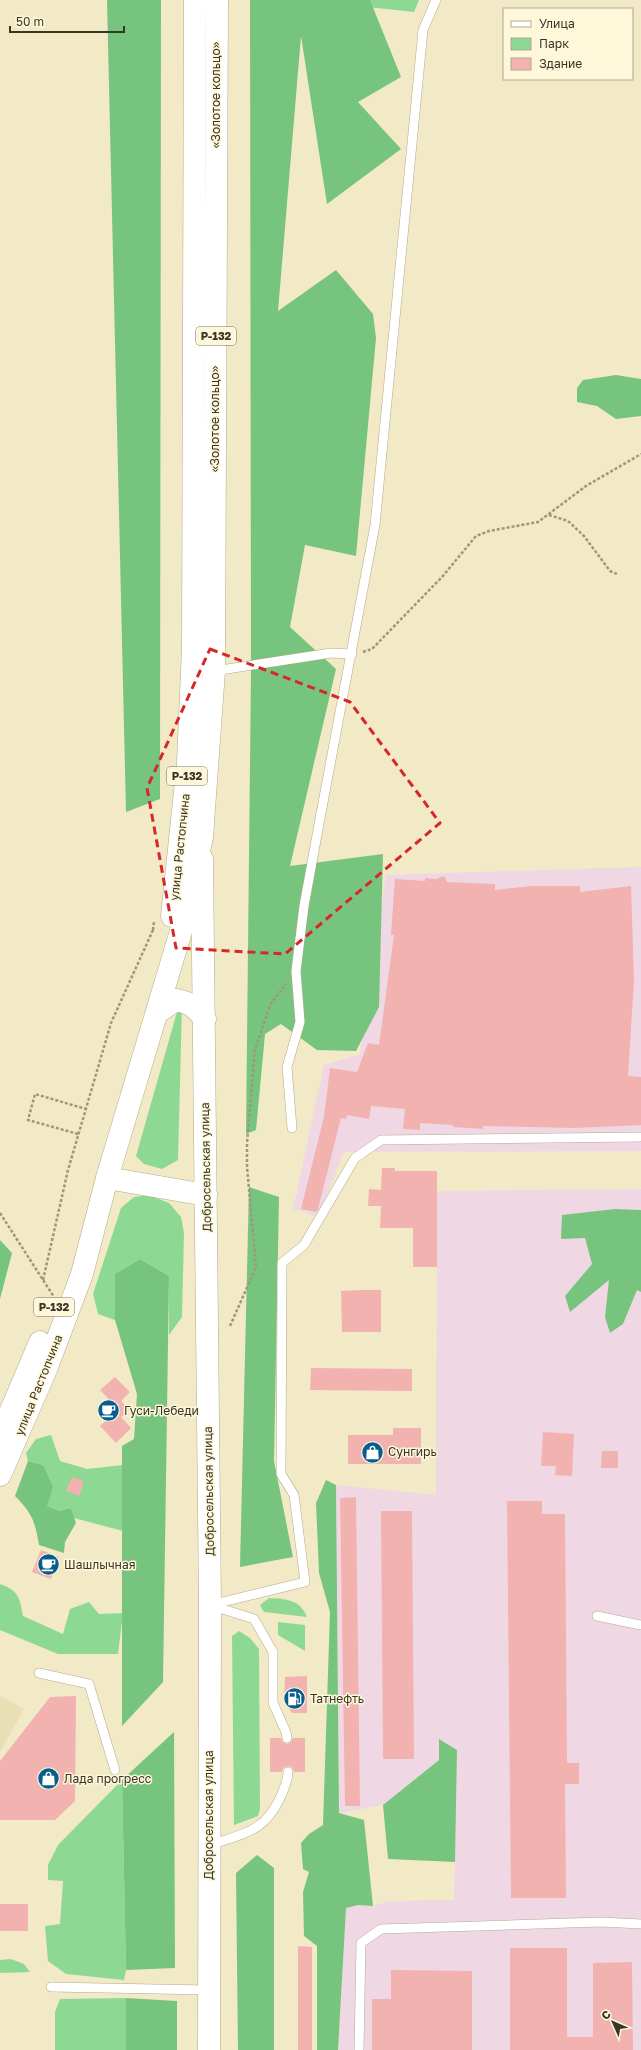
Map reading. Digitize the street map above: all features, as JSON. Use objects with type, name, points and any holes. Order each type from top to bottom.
[{"type":"main road","name":"«Золотое кольцо»","points":[[194,537],[195,0]]},
{"type":"main road","name":"«Золотое кольцо»","points":[[202,837],[214,671],[217,0]]},
{"type":"main road","name":"улица Растопчина","points":[[158,1012],[174,902],[188,763],[193,648],[194,537]]},
{"type":"main road","name":"улица Растопчина","points":[[0,1475],[47,1367],[82,1274],[107,1178],[158,1012],[184,921],[202,837]]},
{"type":"main road","name":"Добросельская улица","points":[[202,837],[210,1605],[209,2050]]},
{"type":"main road","points":[[158,1012],[176,1000],[182,1000],[187,1001],[197,1009],[205,1019]]},
{"type":"main road","name":"улица Растопчина","points":[[0,1436],[107,1178]]},
{"type":"main road","points":[[107,1178],[206,1195]]},
{"type":"lane","points":[[292,1128],[287,1067],[300,1022],[296,971],[304,906],[376,525],[423,30],[436,0]]},
{"type":"lane","points":[[214,671],[331,653],[352,654]]},
{"type":"lane","points":[[210,1605],[304,1582],[294,1495],[281,1474],[282,1263],[304,1245],[355,1158],[381,1140],[641,1137]]},
{"type":"lane","points":[[210,1605],[254,1619],[273,1652],[273,1703],[286,1732],[287,1738]]},
{"type":"lane","points":[[597,1616],[641,1625]]},
{"type":"lane","points":[[39,1673],[89,1684],[115,1770]]},
{"type":"lane","points":[[209,1846],[256,1830],[274,1812],[288,1779],[288,1772]]},
{"type":"lane","points":[[359,2050],[361,1943],[382,1929],[602,1922],[641,1924]]},
{"type":"lane","points":[[51,1987],[209,1990]]},
{"type":"path","points":[[352,654],[372,649],[442,577],[476,536],[489,531],[538,522],[586,486],[641,454]]},
{"type":"path","points":[[549,515],[568,521],[584,536],[610,571],[617,574]]},
{"type":"path","points":[[43,1280],[68,1170],[111,1024],[159,917]]},
{"type":"path","points":[[230,1326],[256,1267],[247,1167],[247,1143],[255,1050],[270,1005],[296,971]]},
{"type":"path","points":[[78,1134],[28,1120],[36,1094],[86,1109]]},
{"type":"path","points":[[0,1213],[57,1301]]},
{"type":"highlighted area","points":[[210,649],[350,702],[440,823],[285,954],[176,948],[147,788]]},
{"type":"shaded area","points":[[641,867],[641,1151],[344,1152],[318,1217],[293,1209],[324,1065],[360,1054],[386,875]]},
{"type":"shaded area","points":[[641,1189],[641,2050],[338,2050],[346,1907],[358,1905],[373,1906],[391,1901],[454,1900],[457,1750],[439,1739],[439,1760],[383,1805],[339,1813],[336,1485],[436,1495],[437,1191]]},
{"type":"shaded area","points":[[0,1696],[24,1709],[0,1752]]},
{"type":"green space","points":[[107,0],[161,0],[160,799],[126,812]]},
{"type":"green space","points":[[250,0],[370,0],[401,77],[358,102],[401,149],[327,204],[301,36],[278,311],[336,270],[373,314],[376,338],[356,556],[305,545],[290,627],[336,669],[290,866],[383,854],[379,1007],[356,1051],[317,1050],[281,1024],[265,1034],[256,1130],[246,1134],[251,672]]},
{"type":"green space","points":[[302,0],[419,0],[414,12]]},
{"type":"green space","points":[[616,375],[641,379],[641,416],[616,419],[597,406],[577,402],[577,388],[583,380]]},
{"type":"green space","points":[[179,1005],[182,1005],[178,1160],[162,1169],[144,1164],[136,1156]]},
{"type":"green space","points":[[249,1187],[279,1197],[274,1461],[293,1557],[240,1567]]},
{"type":"green space","points":[[149,1195],[169,1203],[181,1217],[184,1233],[182,1317],[169,1335],[169,1276],[140,1259],[115,1274],[115,1320],[98,1314],[93,1294],[121,1208],[134,1197]]},
{"type":"green space","points":[[615,1209],[641,1210],[641,1292],[637,1290],[623,1324],[610,1333],[605,1317],[609,1280],[570,1312],[565,1296],[592,1264],[585,1238],[561,1239],[562,1215]]},
{"type":"green space","points":[[0,1240],[12,1253],[0,1299]]},
{"type":"green space","points":[[140,1259],[169,1276],[163,1682],[122,1726],[122,1446],[134,1439],[137,1394],[115,1320],[115,1274]]},
{"type":"green space","points":[[51,1435],[60,1461],[87,1469],[123,1465],[123,1531],[74,1518],[71,1508],[59,1511],[46,1506],[43,1465],[28,1461],[26,1453],[36,1439]]},
{"type":"green space","points":[[28,1461],[43,1465],[53,1487],[47,1506],[59,1511],[71,1508],[76,1523],[65,1542],[64,1553],[39,1545],[32,1518],[15,1496]]},
{"type":"green space","points":[[326,1480],[336,1485],[339,1813],[364,1820],[373,1906],[358,1905],[346,1908],[338,2050],[317,2050],[317,1946],[304,1936],[303,1892],[309,1872],[303,1869],[301,1843],[309,1834],[323,1825],[330,1612],[319,1573],[316,1503]]},
{"type":"green space","points":[[0,1584],[11,1589],[18,1596],[23,1616],[63,1634],[70,1609],[89,1602],[99,1614],[123,1613],[118,1654],[58,1654],[0,1630]]},
{"type":"green space","points":[[269,1598],[296,1603],[304,1611],[307,1617],[264,1612],[260,1605]]},
{"type":"green space","points":[[278,1622],[305,1625],[305,1651],[278,1635]]},
{"type":"green space","points":[[239,1631],[250,1638],[259,1649],[260,1809],[258,1816],[234,1825],[232,1636]]},
{"type":"green space","points":[[174,1732],[175,1968],[126,1970],[122,1780]]},
{"type":"green space","points":[[439,1739],[457,1750],[455,1862],[388,1859],[383,1805],[439,1760]]},
{"type":"green space","points":[[122,1780],[126,1970],[124,1980],[66,1974],[48,1961],[45,1926],[60,1924],[63,1881],[48,1880],[48,1865],[58,1845]]},
{"type":"green space","points":[[257,1855],[274,1868],[274,2050],[238,2050],[236,1873]]},
{"type":"green space","points":[[11,1959],[24,1964],[30,1972],[0,1973],[0,1960]]},
{"type":"green space","points":[[126,1998],[126,2050],[55,2050],[55,2012],[60,1999]]},
{"type":"green space","points":[[126,1998],[177,2001],[177,2050],[126,2050]]},
{"type":"building","points":[[444,876],[447,882],[495,884],[495,890],[531,886],[580,886],[580,892],[631,886],[634,981],[628,1076],[641,1077],[641,1125],[574,1128],[483,1126],[483,1129],[420,1123],[420,1130],[403,1129],[405,1109],[371,1106],[369,1119],[347,1115],[346,1119],[341,1118],[318,1209],[316,1212],[301,1209],[324,1117],[330,1068],[357,1072],[368,1043],[379,1045],[394,935],[391,935],[395,879],[425,881],[425,878],[436,879]]},
{"type":"building","points":[[382,1168],[395,1168],[395,1171],[437,1171],[437,1267],[413,1267],[413,1228],[380,1228],[381,1206],[368,1206],[369,1189],[381,1190]]},
{"type":"building","points":[[381,1290],[381,1332],[342,1332],[341,1291]]},
{"type":"building","points":[[311,1368],[412,1369],[412,1391],[310,1390]]},
{"type":"building","points":[[115,1377],[130,1392],[121,1401],[129,1409],[121,1417],[131,1428],[116,1443],[100,1426],[109,1418],[99,1409],[109,1399],[100,1390]]},
{"type":"building","points":[[393,1428],[421,1428],[421,1464],[348,1464],[348,1435],[393,1435]]},
{"type":"building","points":[[543,1432],[574,1434],[572,1476],[555,1475],[556,1466],[541,1466]]},
{"type":"building","points":[[602,1451],[618,1451],[618,1468],[601,1468]]},
{"type":"building","points":[[72,1477],[84,1481],[79,1496],[66,1491]]},
{"type":"building","points":[[356,1497],[360,1806],[345,1806],[340,1498]]},
{"type":"building","points":[[507,1501],[542,1501],[542,1514],[565,1514],[567,1763],[579,1763],[579,1784],[565,1784],[566,1898],[511,1898]]},
{"type":"building","points":[[381,1511],[412,1511],[414,1759],[383,1759]]},
{"type":"building","points":[[41,1550],[59,1557],[51,1579],[32,1572]]},
{"type":"building","points":[[307,1676],[307,1713],[292,1713],[284,1702],[285,1677]]},
{"type":"building","points":[[76,1696],[75,1801],[55,1820],[0,1820],[0,1761],[50,1697]]},
{"type":"building","points":[[270,1738],[281,1738],[283,1742],[288,1744],[293,1738],[305,1738],[305,1772],[294,1772],[292,1767],[288,1766],[283,1768],[282,1772],[270,1772]]},
{"type":"building","points":[[0,1904],[28,1904],[28,1931],[0,1931]]},
{"type":"building","points":[[298,1946],[312,1947],[312,2050],[298,2050]]},
{"type":"building","points":[[510,1948],[567,1948],[567,2037],[593,2037],[593,1963],[632,1962],[633,2050],[510,2050]]},
{"type":"building","points":[[391,1970],[472,1971],[472,2050],[372,2050],[372,1999],[391,1999]]},
{"type":"place","name":"Гуси-Лебеди","points":[[109,1411]]},
{"type":"place","name":"Сунгирь","points":[[373,1452]]},
{"type":"place","name":"Шашлычная","points":[[48,1565]]},
{"type":"place","name":"Татнефть","points":[[295,1699]]},
{"type":"place","name":"Лада прогресс","points":[[48,1779]]}]
